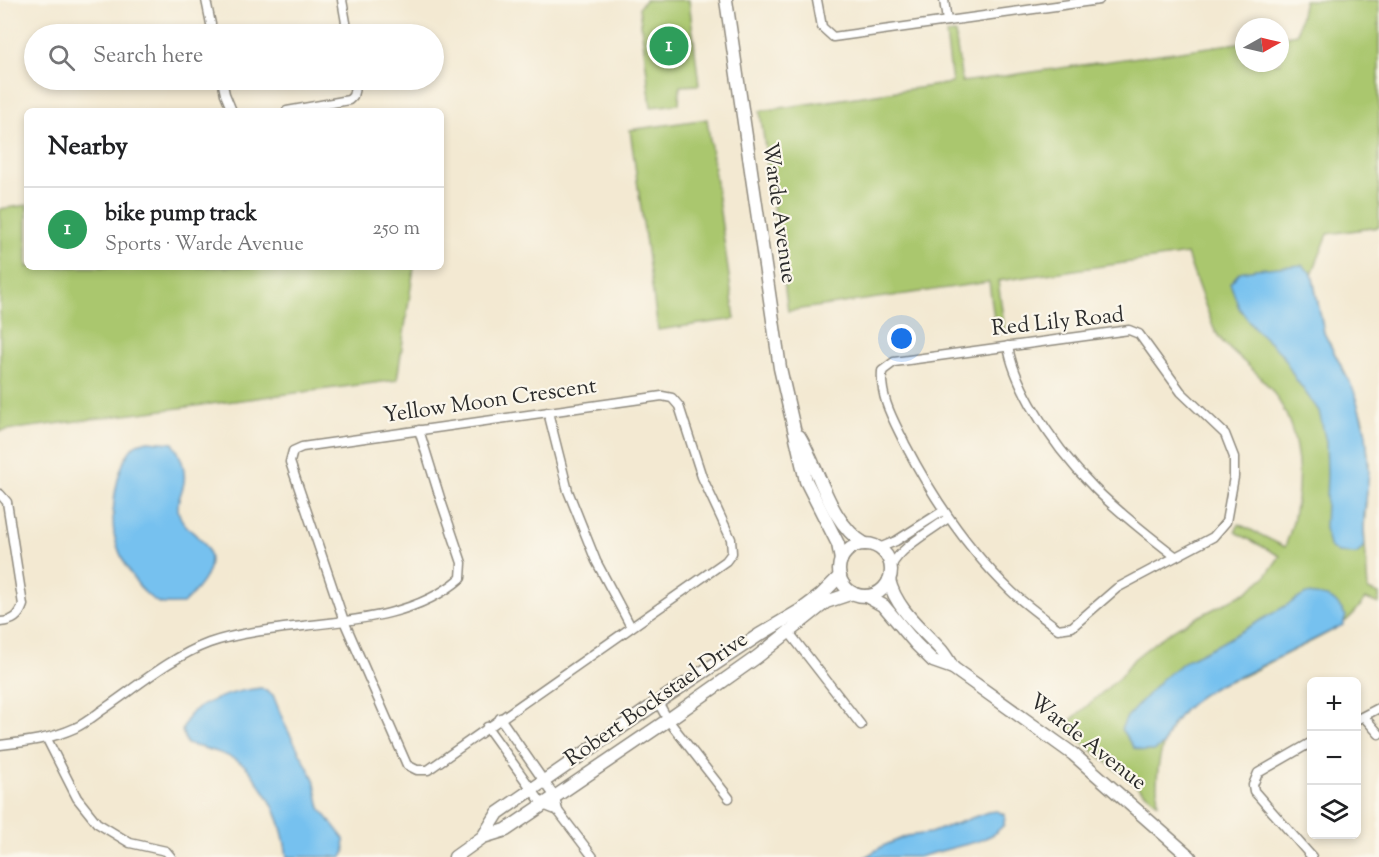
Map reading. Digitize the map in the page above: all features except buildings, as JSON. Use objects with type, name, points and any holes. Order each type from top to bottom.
[{"type":"street","points":[[206,0],[211,24]]},
{"type":"street","points":[[342,0],[346,24]]},
{"type":"street","name":"Warde Avenue","points":[[726,0],[780,368],[795,430],[798,456],[806,481],[838,544],[841,560]]},
{"type":"street","points":[[817,0],[822,27],[833,37],[1099,0]]},
{"type":"street","points":[[944,0],[947,21]]},
{"type":"street","points":[[224,90],[230,108]]},
{"type":"street","points":[[304,108],[349,100],[354,96],[355,90]]},
{"type":"street","name":"Red Lily Road","points":[[1130,330],[1139,334],[1181,392],[1225,434],[1234,457],[1234,477],[1226,522],[1214,537],[1117,588],[1072,627],[1058,629],[1012,593],[979,557],[946,515],[914,460],[892,417],[881,388],[882,371],[894,363],[1008,346],[1130,330]]},
{"type":"street","points":[[1008,346],[1010,360],[1027,397],[1047,432],[1079,474],[1126,518],[1175,556]]},
{"type":"street","name":"Yellow Moon Crescent","points":[[662,396],[672,398],[679,406],[702,477],[731,539],[732,553],[726,561],[428,770],[417,770],[408,765],[344,621],[290,462],[293,451],[302,447],[548,412],[662,396]]},
{"type":"street","points":[[548,412],[568,491],[596,561],[631,627]]},
{"type":"street","points":[[0,746],[47,738],[76,728],[178,658],[209,643],[245,635],[408,609],[449,588],[460,578],[462,563],[419,430]]},
{"type":"street","name":"Warde Avenue","points":[[795,430],[843,524],[853,537],[865,544]]},
{"type":"street","points":[[0,494],[7,502],[23,605],[19,615],[10,621],[0,622]]},
{"type":"street","points":[[879,548],[946,515]]},
{"type":"street","points":[[891,567],[885,553],[879,548],[865,544],[848,550],[841,560],[840,576],[845,586],[853,593],[866,596],[884,589],[889,580],[891,567],[903,552],[946,515]]},
{"type":"street","name":"Robert Bockstael Drive","points":[[483,837],[498,813],[657,702],[801,610],[821,595],[840,576]]},
{"type":"street","name":"Warde Avenue","points":[[889,580],[894,595],[906,612],[942,650],[953,668]]},
{"type":"street","name":"Robert Bockstael Drive","points":[[456,857],[483,837],[506,830],[668,720],[757,657],[826,602],[853,593]]},
{"type":"street","name":"Warde Avenue","points":[[866,596],[884,606],[915,644],[933,661],[953,668],[1073,754],[1190,857]]},
{"type":"street","points":[[788,631],[861,725]]},
{"type":"street","points":[[657,702],[668,720],[729,798]]},
{"type":"street","points":[[1361,717],[1379,708]]},
{"type":"street","points":[[500,718],[555,797],[558,811],[593,857]]},
{"type":"street","points":[[1361,719],[1379,734]]},
{"type":"street","points":[[487,727],[543,805],[558,811]]},
{"type":"street","points":[[47,738],[77,798],[97,823],[130,843],[166,851],[171,857]]},
{"type":"street","points":[[1307,743],[1258,773],[1253,785],[1254,791],[1312,857]]},
{"type":"green space","points":[[645,0],[689,0],[699,85],[680,86],[679,104],[651,107],[639,7]]},
{"type":"green space","points":[[1304,0],[1379,0],[1379,227],[1328,234],[1312,274],[1324,333],[1349,381],[1364,423],[1369,463],[1364,528],[1368,590],[1379,594],[1379,604],[1365,599],[1352,616],[1337,628],[1243,676],[1217,686],[1185,709],[1175,722],[1161,752],[1157,785],[1158,803],[1063,727],[1119,678],[1134,659],[1154,643],[1178,627],[1247,592],[1266,576],[1280,556],[1235,532],[1239,524],[1285,547],[1292,526],[1296,504],[1298,459],[1287,417],[1277,398],[1263,380],[1225,345],[1215,331],[1187,254],[998,281],[1005,332],[996,334],[989,282],[788,311],[760,111],[952,83],[946,34],[955,33],[962,82],[1235,43],[1235,72],[1289,72],[1289,35],[1297,34]]},
{"type":"green space","points":[[707,119],[735,319],[658,330],[630,130]]},
{"type":"green space","points":[[24,205],[24,270],[414,270],[397,380],[0,431],[0,209]]},
{"type":"water","points":[[1302,265],[1312,274],[1324,333],[1354,391],[1366,434],[1369,472],[1364,517],[1364,547],[1357,554],[1338,553],[1329,546],[1325,528],[1326,442],[1319,411],[1295,378],[1282,354],[1256,330],[1239,308],[1230,283],[1240,272]]},
{"type":"water","points":[[148,441],[173,443],[176,447],[184,472],[178,505],[179,515],[185,525],[202,541],[209,554],[210,562],[205,578],[183,604],[159,603],[144,592],[130,573],[114,534],[114,500],[123,463],[135,445]]},
{"type":"water","points":[[1306,594],[1330,598],[1338,604],[1346,616],[1343,625],[1243,675],[1218,685],[1200,696],[1183,711],[1171,727],[1163,745],[1154,751],[1134,748],[1121,729],[1127,717],[1162,679],[1187,660]]},
{"type":"water","points":[[261,688],[273,695],[285,725],[314,779],[320,808],[344,839],[345,852],[342,857],[287,857],[283,836],[273,807],[248,768],[224,754],[187,744],[182,731],[190,714],[205,704],[224,696]]},
{"type":"water","points":[[997,811],[1005,815],[1004,825],[994,834],[979,841],[918,857],[865,857],[907,836],[930,833],[988,812]]},
{"type":"place","name":"bike pump track","points":[[669,46]]}]
